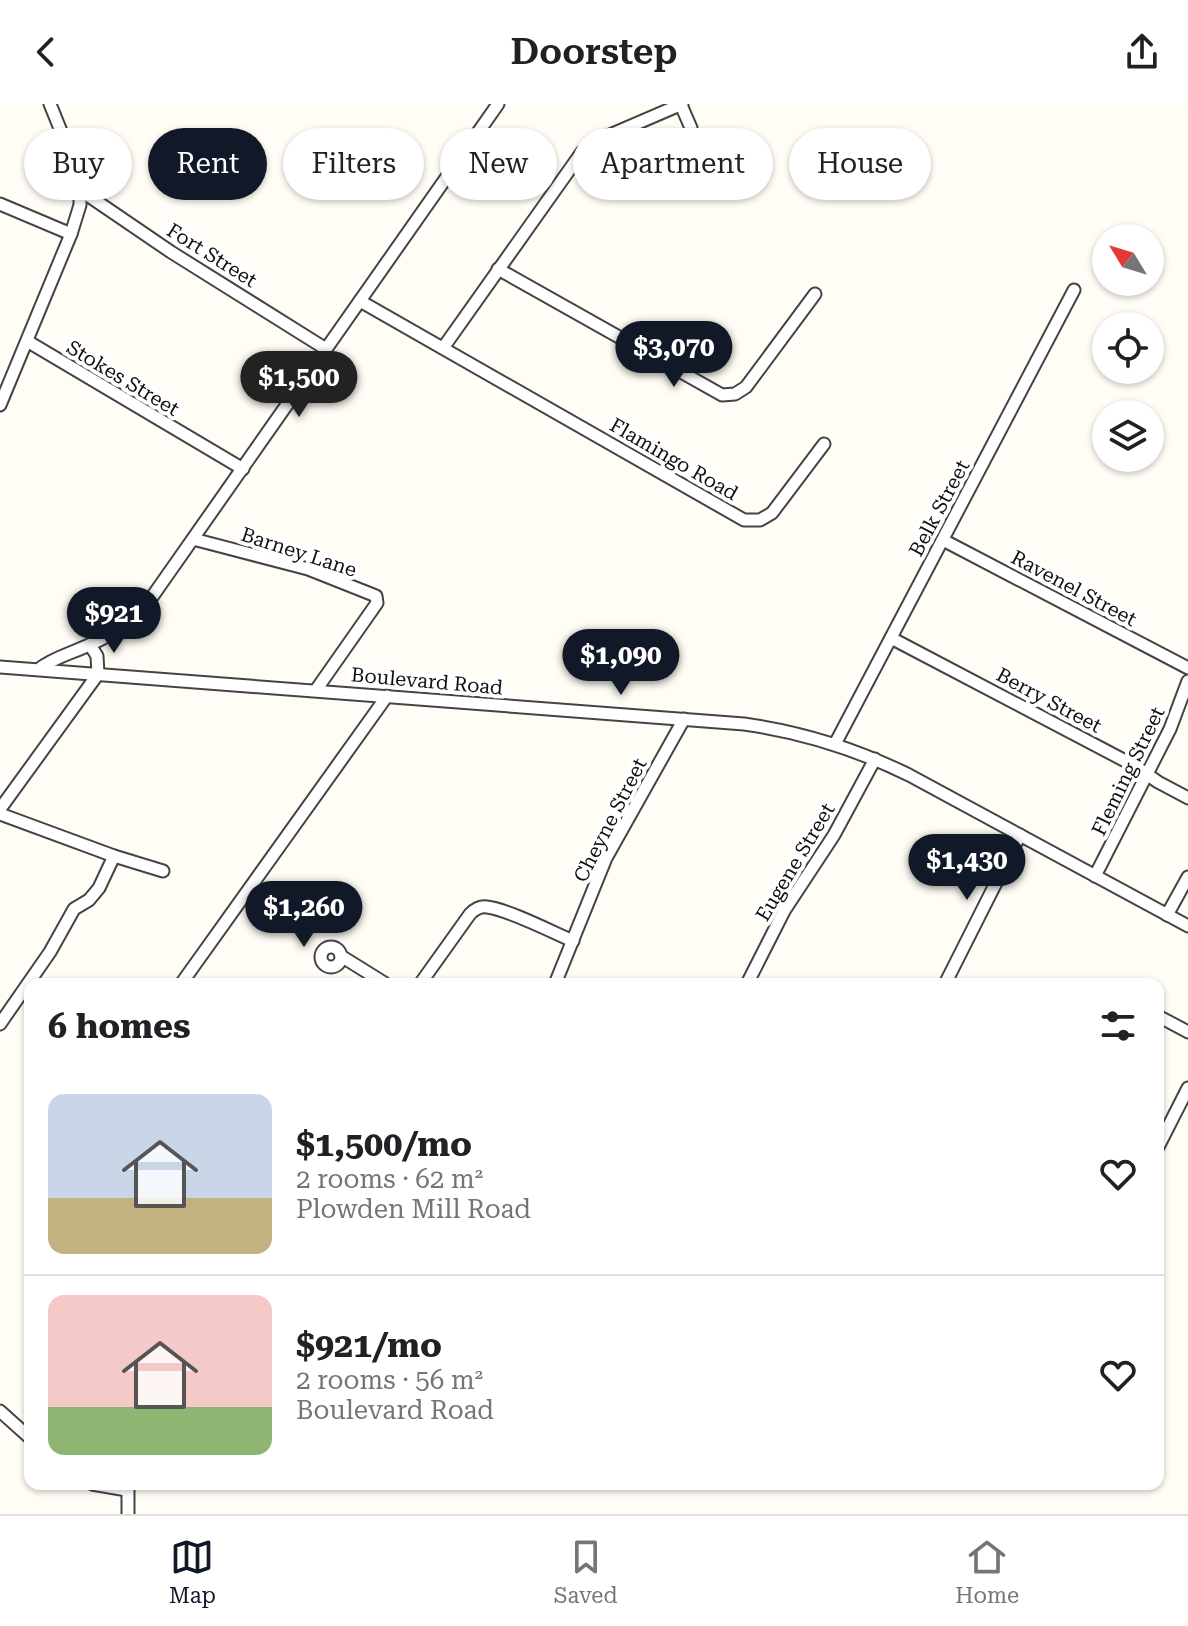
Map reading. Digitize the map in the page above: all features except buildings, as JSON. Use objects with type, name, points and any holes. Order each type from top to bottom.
[{"type":"street","points":[[50,104],[60,128]]},
{"type":"street","points":[[39,669],[48,661],[90,645],[121,627],[141,610],[498,104]]},
{"type":"street","points":[[443,348],[582,152],[603,138],[682,104],[691,128]]},
{"type":"street","points":[[0,405],[71,234],[80,200]]},
{"type":"street","name":"Fort Street","points":[[95,200],[326,349]]},
{"type":"street","points":[[0,204],[71,234]]},
{"type":"street","points":[[498,269],[722,395],[735,394],[746,387],[815,294]]},
{"type":"street","name":"Belk Street","points":[[835,744],[1074,290]]},
{"type":"street","name":"Flamingo Road","points":[[360,301],[744,520],[760,520],[772,513],[824,444]]},
{"type":"street","name":"Stokes Street","points":[[27,341],[243,469]]},
{"type":"street","name":"Barney Lane","points":[[193,539],[308,569],[376,596],[377,603],[316,690]]},
{"type":"street","name":"Ravenel Street","points":[[943,540],[1188,668]]},
{"type":"street","name":"Berry Street","points":[[891,638],[1188,798]]},
{"type":"street","points":[[90,645],[97,656],[98,674],[0,812],[114,856],[163,871]]},
{"type":"street","name":"Boulevard Road","points":[[0,667],[772,728],[835,744],[875,759],[1188,926]]},
{"type":"street","name":"Fleming Street","points":[[1095,876],[1170,729],[1188,681]]},
{"type":"street","points":[[185,978],[387,696]]},
{"type":"street","name":"Cheyne Street","points":[[558,978],[606,858],[684,719]]},
{"type":"street","name":"Eugene Street","points":[[750,978],[784,911],[834,835],[875,759]]},
{"type":"street","points":[[948,978],[1020,835]]},
{"type":"street","points":[[32,978],[73,912],[99,888],[114,856]]},
{"type":"street","points":[[1167,915],[1188,877]]},
{"type":"street","points":[[424,978],[470,914],[478,908],[489,907],[573,941]]},
{"type":"street","points":[[341,956],[376,978]]},
{"type":"street","points":[[0,1024],[24,989]]},
{"type":"street","points":[[1164,1019],[1188,1032]]},
{"type":"street","points":[[1164,1135],[1188,1088]]},
{"type":"street","points":[[0,1411],[24,1433]]},
{"type":"street","points":[[128,1490],[128,1514]]}]
